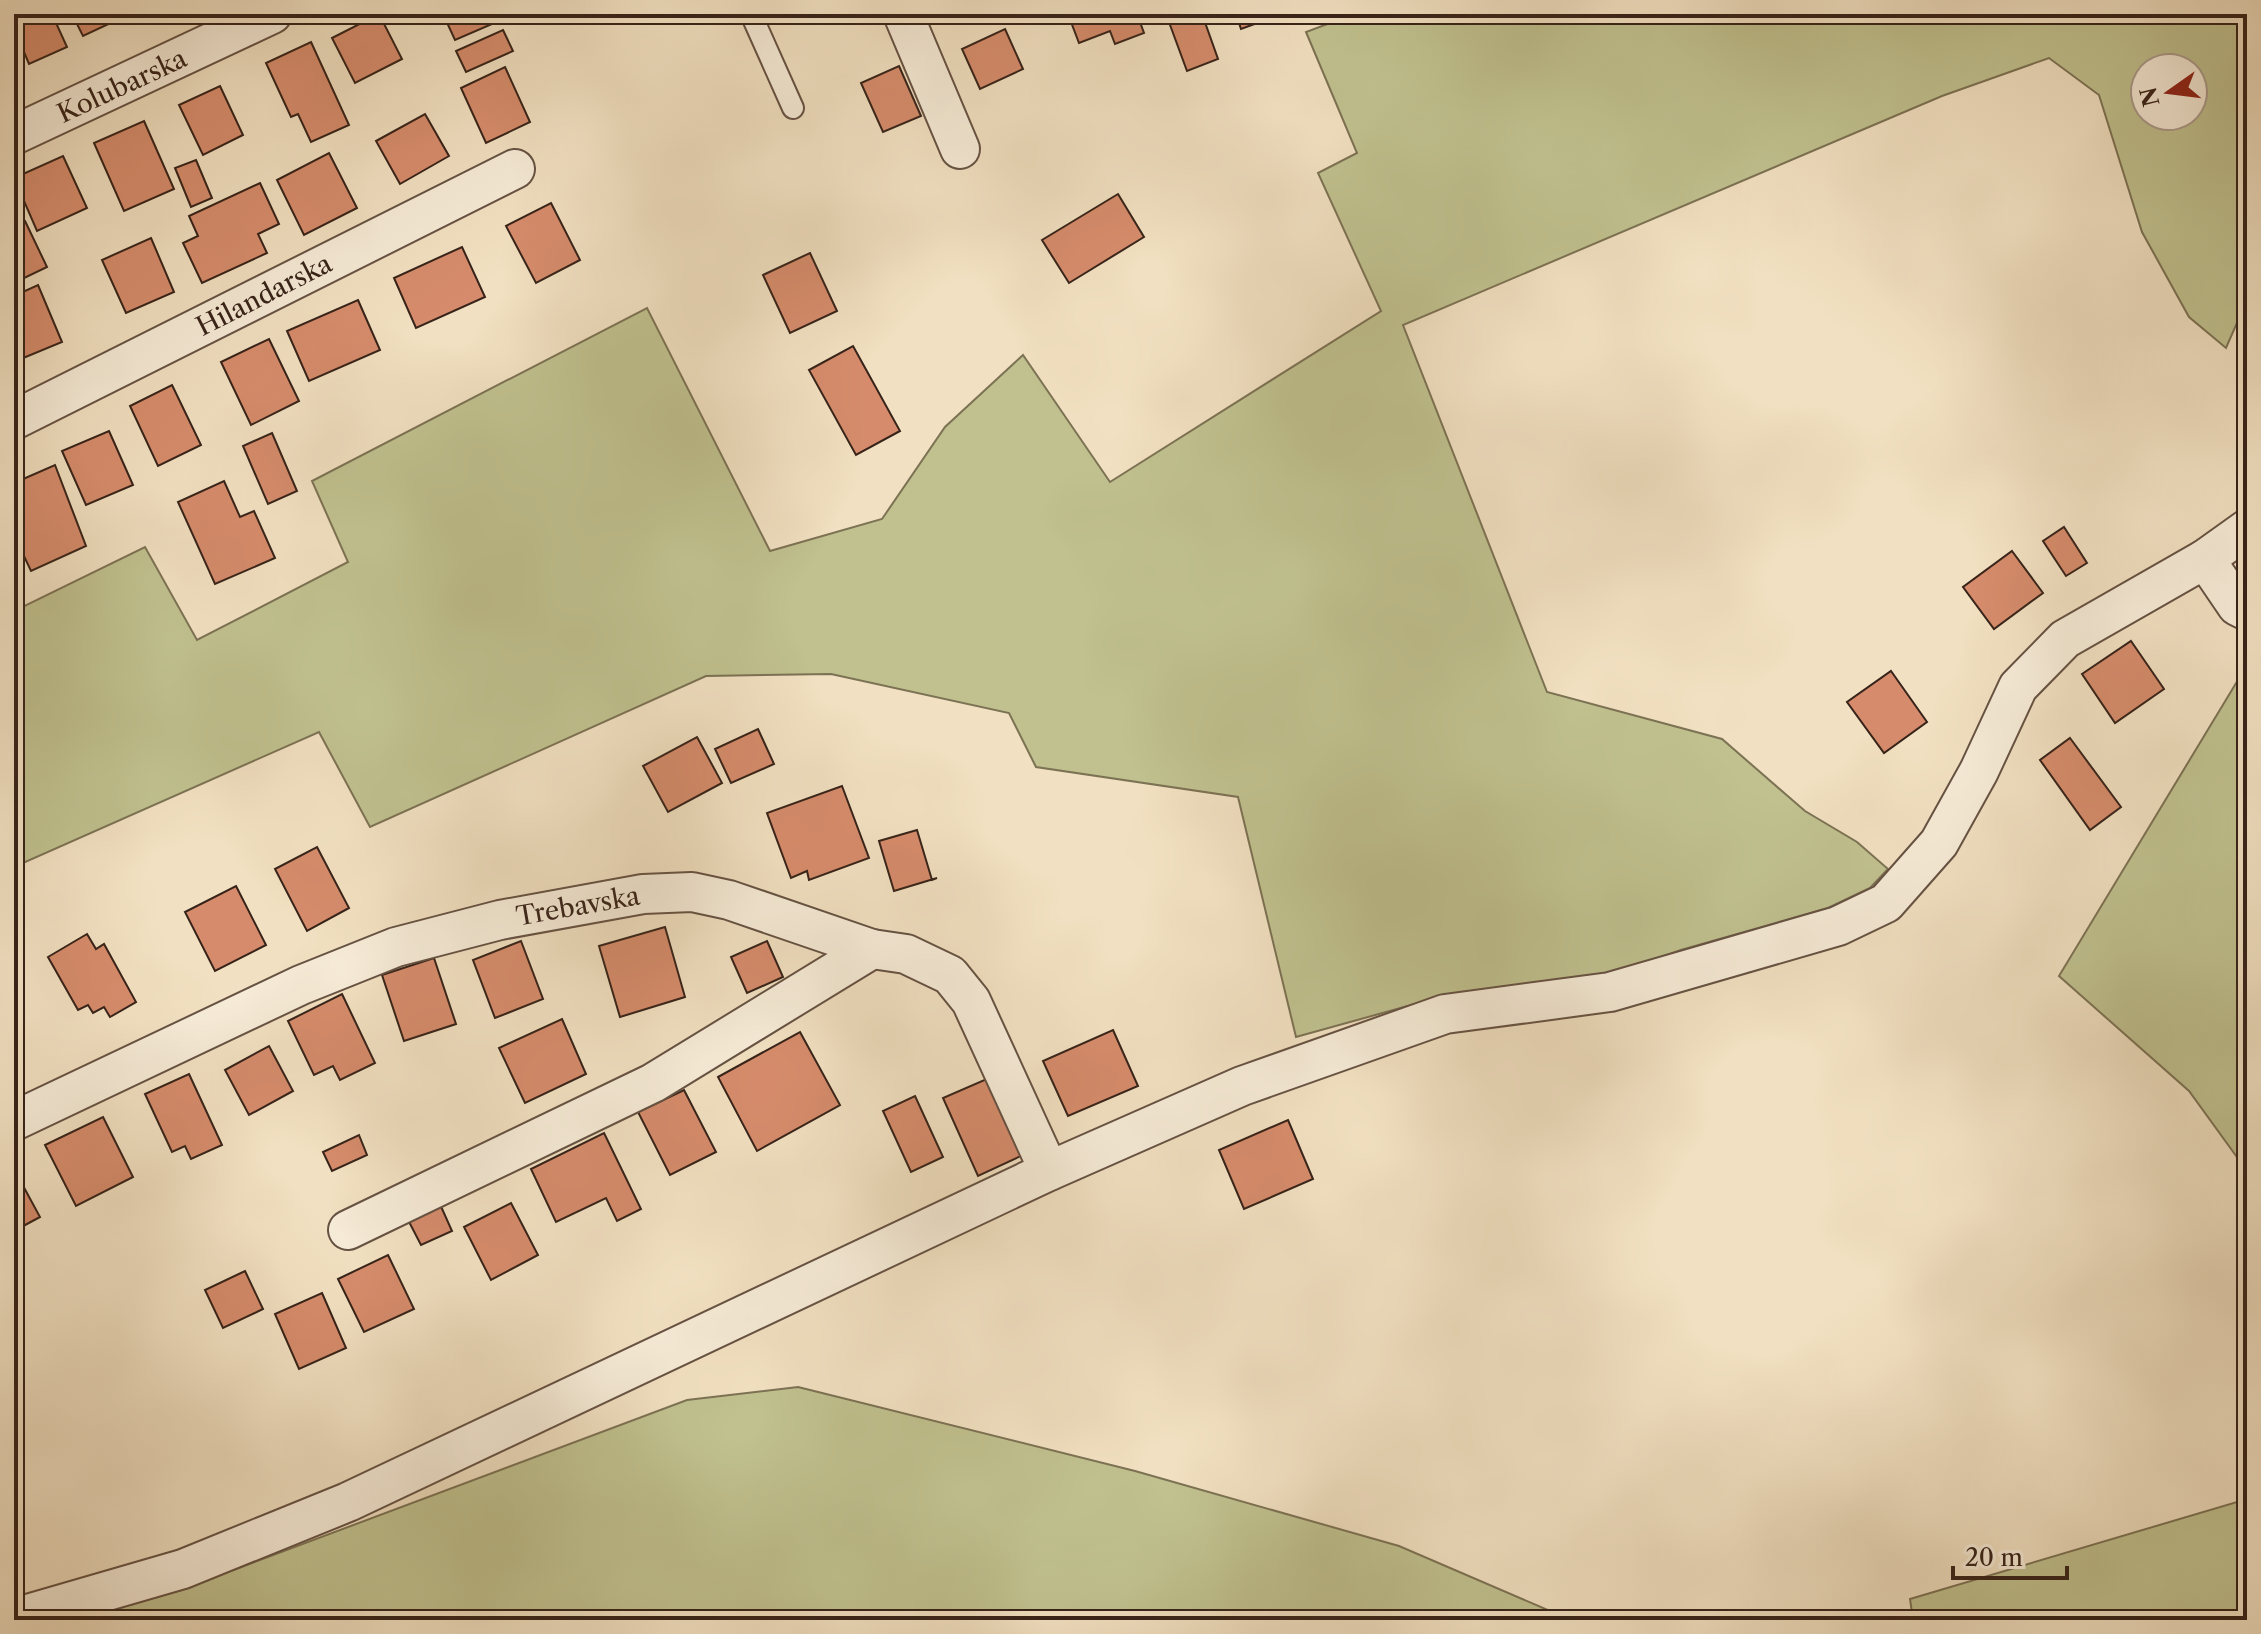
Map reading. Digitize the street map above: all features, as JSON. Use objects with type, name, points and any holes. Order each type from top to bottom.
[{"type":"street","name":"Kolubarska","points":[[14,135],[272,14]]},
{"type":"street","points":[[903,14],[960,149]]},
{"type":"street","name":"Hilandarska","points":[[14,420],[515,169]]},
{"type":"street","points":[[14,1618],[183,1569],[348,1502],[1049,1171],[1242,1086],[1445,1014],[1610,992],[1838,926],[1886,903],[1939,843],[1979,771],[2018,687],[2065,639],[2205,559],[2247,529]]},
{"type":"street","points":[[2205,559],[2237,606],[2247,611]]},
{"type":"street","name":"Trebavska","points":[[14,1121],[301,985],[396,947],[500,920],[643,894],[692,892],[729,900],[872,949],[906,954],[950,975],[971,1001],[1049,1171]]},
{"type":"street","points":[[348,1230],[653,1083],[872,949]]},
{"type":"lane","points":[[751,14],[793,108]]},
{"type":"green space","points":[[1354,14],[2247,14],[2247,300],[2226,348],[2189,317],[2142,232],[2099,95],[2049,58],[1942,96],[1403,325],[1547,692],[1722,739],[1805,811],[1857,842],[1888,869],[1870,888],[1828,908],[1681,950],[1610,975],[1440,997],[1296,1037],[1238,797],[1036,767],[1009,713],[831,674],[706,676],[370,827],[319,732],[14,867],[14,611],[145,547],[197,640],[348,562],[312,481],[647,308],[770,551],[882,519],[945,427],[1023,355],[1110,482],[1381,311],[1318,173],[1357,153],[1306,32]]},
{"type":"green space","points":[[2247,665],[2247,1171],[2189,1091],[2059,976]]},
{"type":"green space","points":[[798,1387],[1135,1471],[1399,1546],[1571,1620],[59,1620],[236,1569],[687,1400]]},
{"type":"green space","points":[[2247,1499],[2247,1620],[1913,1620],[1910,1599]]},
{"type":"building","points":[[52,14],[67,47],[29,64],[14,28]]},
{"type":"building","points":[[72,14],[114,14],[117,20],[83,36]]},
{"type":"building","points":[[379,14],[402,59],[355,83],[332,38]]},
{"type":"building","points":[[443,14],[496,14],[499,21],[455,40]]},
{"type":"building","points":[[1068,14],[1137,14],[1144,33],[1115,44],[1110,31],[1079,43]]},
{"type":"building","points":[[1166,14],[1202,14],[1218,59],[1187,71]]},
{"type":"building","points":[[1236,14],[1282,14],[1241,29]]},
{"type":"building","points":[[1005,29],[1023,69],[980,89],[962,49]]},
{"type":"building","points":[[503,30],[513,51],[466,72],[456,51]]},
{"type":"building","points":[[311,42],[349,125],[311,142],[298,114],[291,117],[266,63]]},
{"type":"building","points":[[899,66],[921,116],[883,132],[861,83]]},
{"type":"building","points":[[505,67],[530,122],[486,143],[461,88]]},
{"type":"building","points":[[220,86],[243,135],[203,155],[179,105]]},
{"type":"building","points":[[425,114],[449,156],[400,184],[376,141]]},
{"type":"building","points":[[144,121],[174,189],[124,211],[94,143]]},
{"type":"building","points":[[329,153],[357,208],[304,235],[277,180]]},
{"type":"building","points":[[63,156],[87,208],[37,231],[14,178]]},
{"type":"building","points":[[196,160],[212,198],[191,207],[175,168]]},
{"type":"building","points":[[260,183],[279,224],[258,234],[267,253],[202,283],[183,243],[198,236],[189,216]]},
{"type":"building","points":[[1118,194],[1144,237],[1069,283],[1042,240]]},
{"type":"building","points":[[551,203],[580,260],[536,283],[506,226]]},
{"type":"building","points":[[25,221],[47,267],[14,283],[14,226]]},
{"type":"building","points":[[151,238],[174,292],[126,313],[102,260]]},
{"type":"building","points":[[462,247],[485,297],[416,328],[394,278]]},
{"type":"building","points":[[810,253],[837,311],[790,333],[763,275]]},
{"type":"building","points":[[38,285],[62,342],[16,361],[14,296]]},
{"type":"building","points":[[358,300],[380,350],[309,381],[287,331]]},
{"type":"building","points":[[269,339],[299,401],[251,425],[221,362]]},
{"type":"building","points":[[853,346],[900,431],[856,455],[809,370]]},
{"type":"building","points":[[172,385],[201,445],[158,466],[130,406]]},
{"type":"building","points":[[109,431],[133,485],[86,505],[62,451]]},
{"type":"building","points":[[272,433],[297,491],[268,504],[243,446]]},
{"type":"building","points":[[55,465],[86,546],[31,571],[14,535],[20,531],[14,517],[14,483]]},
{"type":"building","points":[[224,481],[240,517],[254,511],[275,558],[215,584],[178,502]]},
{"type":"building","points":[[2064,527],[2087,563],[2066,576],[2043,541]]},
{"type":"building","points":[[2012,551],[2043,593],[1994,629],[1963,587]]},
{"type":"building","points":[[2131,641],[2164,689],[2115,723],[2082,674]]},
{"type":"building","points":[[1891,671],[1927,722],[1884,753],[1847,702]]},
{"type":"building","points":[[758,729],[774,764],[731,783],[715,749]]},
{"type":"building","points":[[697,737],[722,783],[668,812],[643,766]]},
{"type":"building","points":[[2070,738],[2121,807],[2090,830],[2040,760]]},
{"type":"building","points":[[842,786],[869,858],[809,880],[807,871],[791,878],[767,813]]},
{"type":"building","points":[[917,830],[932,880],[894,891],[879,841]]},
{"type":"building","points":[[317,847],[349,908],[307,931],[275,869]]},
{"type":"building","points":[[236,886],[266,945],[215,971],[185,912]]},
{"type":"building","points":[[665,927],[685,997],[620,1017],[599,946]]},
{"type":"building","points":[[87,934],[96,949],[104,944],[136,1002],[110,1017],[104,1007],[93,1013],[88,1005],[78,1010],[48,957]]},
{"type":"building","points":[[521,941],[543,999],[495,1018],[473,960]]},
{"type":"building","points":[[767,941],[783,977],[747,993],[731,957]]},
{"type":"building","points":[[434,958],[456,1024],[404,1041],[382,975]]},
{"type":"building","points":[[342,994],[375,1063],[340,1080],[333,1066],[314,1075],[288,1021]]},
{"type":"building","points":[[562,1019],[586,1074],[525,1103],[499,1048]]},
{"type":"building","points":[[1113,1030],[1138,1086],[1068,1116],[1043,1061]]},
{"type":"building","points":[[800,1032],[840,1105],[757,1151],[718,1077]]},
{"type":"building","points":[[269,1046],[293,1091],[249,1115],[225,1070]]},
{"type":"building","points":[[189,1074],[222,1145],[191,1159],[185,1146],[172,1152],[145,1094]]},
{"type":"building","points":[[989,1078],[1023,1155],[978,1176],[943,1098]]},
{"type":"building","points":[[684,1090],[716,1152],[670,1175],[638,1112]]},
{"type":"building","points":[[915,1096],[943,1157],[911,1172],[883,1111]]},
{"type":"building","points":[[103,1117],[133,1177],[76,1206],[45,1145]]},
{"type":"building","points":[[1288,1120],[1313,1179],[1244,1209],[1219,1150]]},
{"type":"building","points":[[604,1133],[641,1209],[617,1221],[606,1198],[556,1222],[531,1169]]},
{"type":"building","points":[[359,1135],[367,1155],[332,1171],[323,1152]]},
{"type":"building","points":[[14,1169],[40,1217],[14,1231]]},
{"type":"building","points":[[439,1202],[452,1231],[421,1245],[407,1218]]},
{"type":"building","points":[[511,1203],[538,1255],[491,1280],[464,1227]]},
{"type":"building","points":[[388,1255],[414,1309],[364,1332],[338,1279]]},
{"type":"building","points":[[245,1271],[263,1309],[223,1328],[205,1290]]},
{"type":"building","points":[[322,1293],[346,1348],[299,1369],[275,1314]]}]
